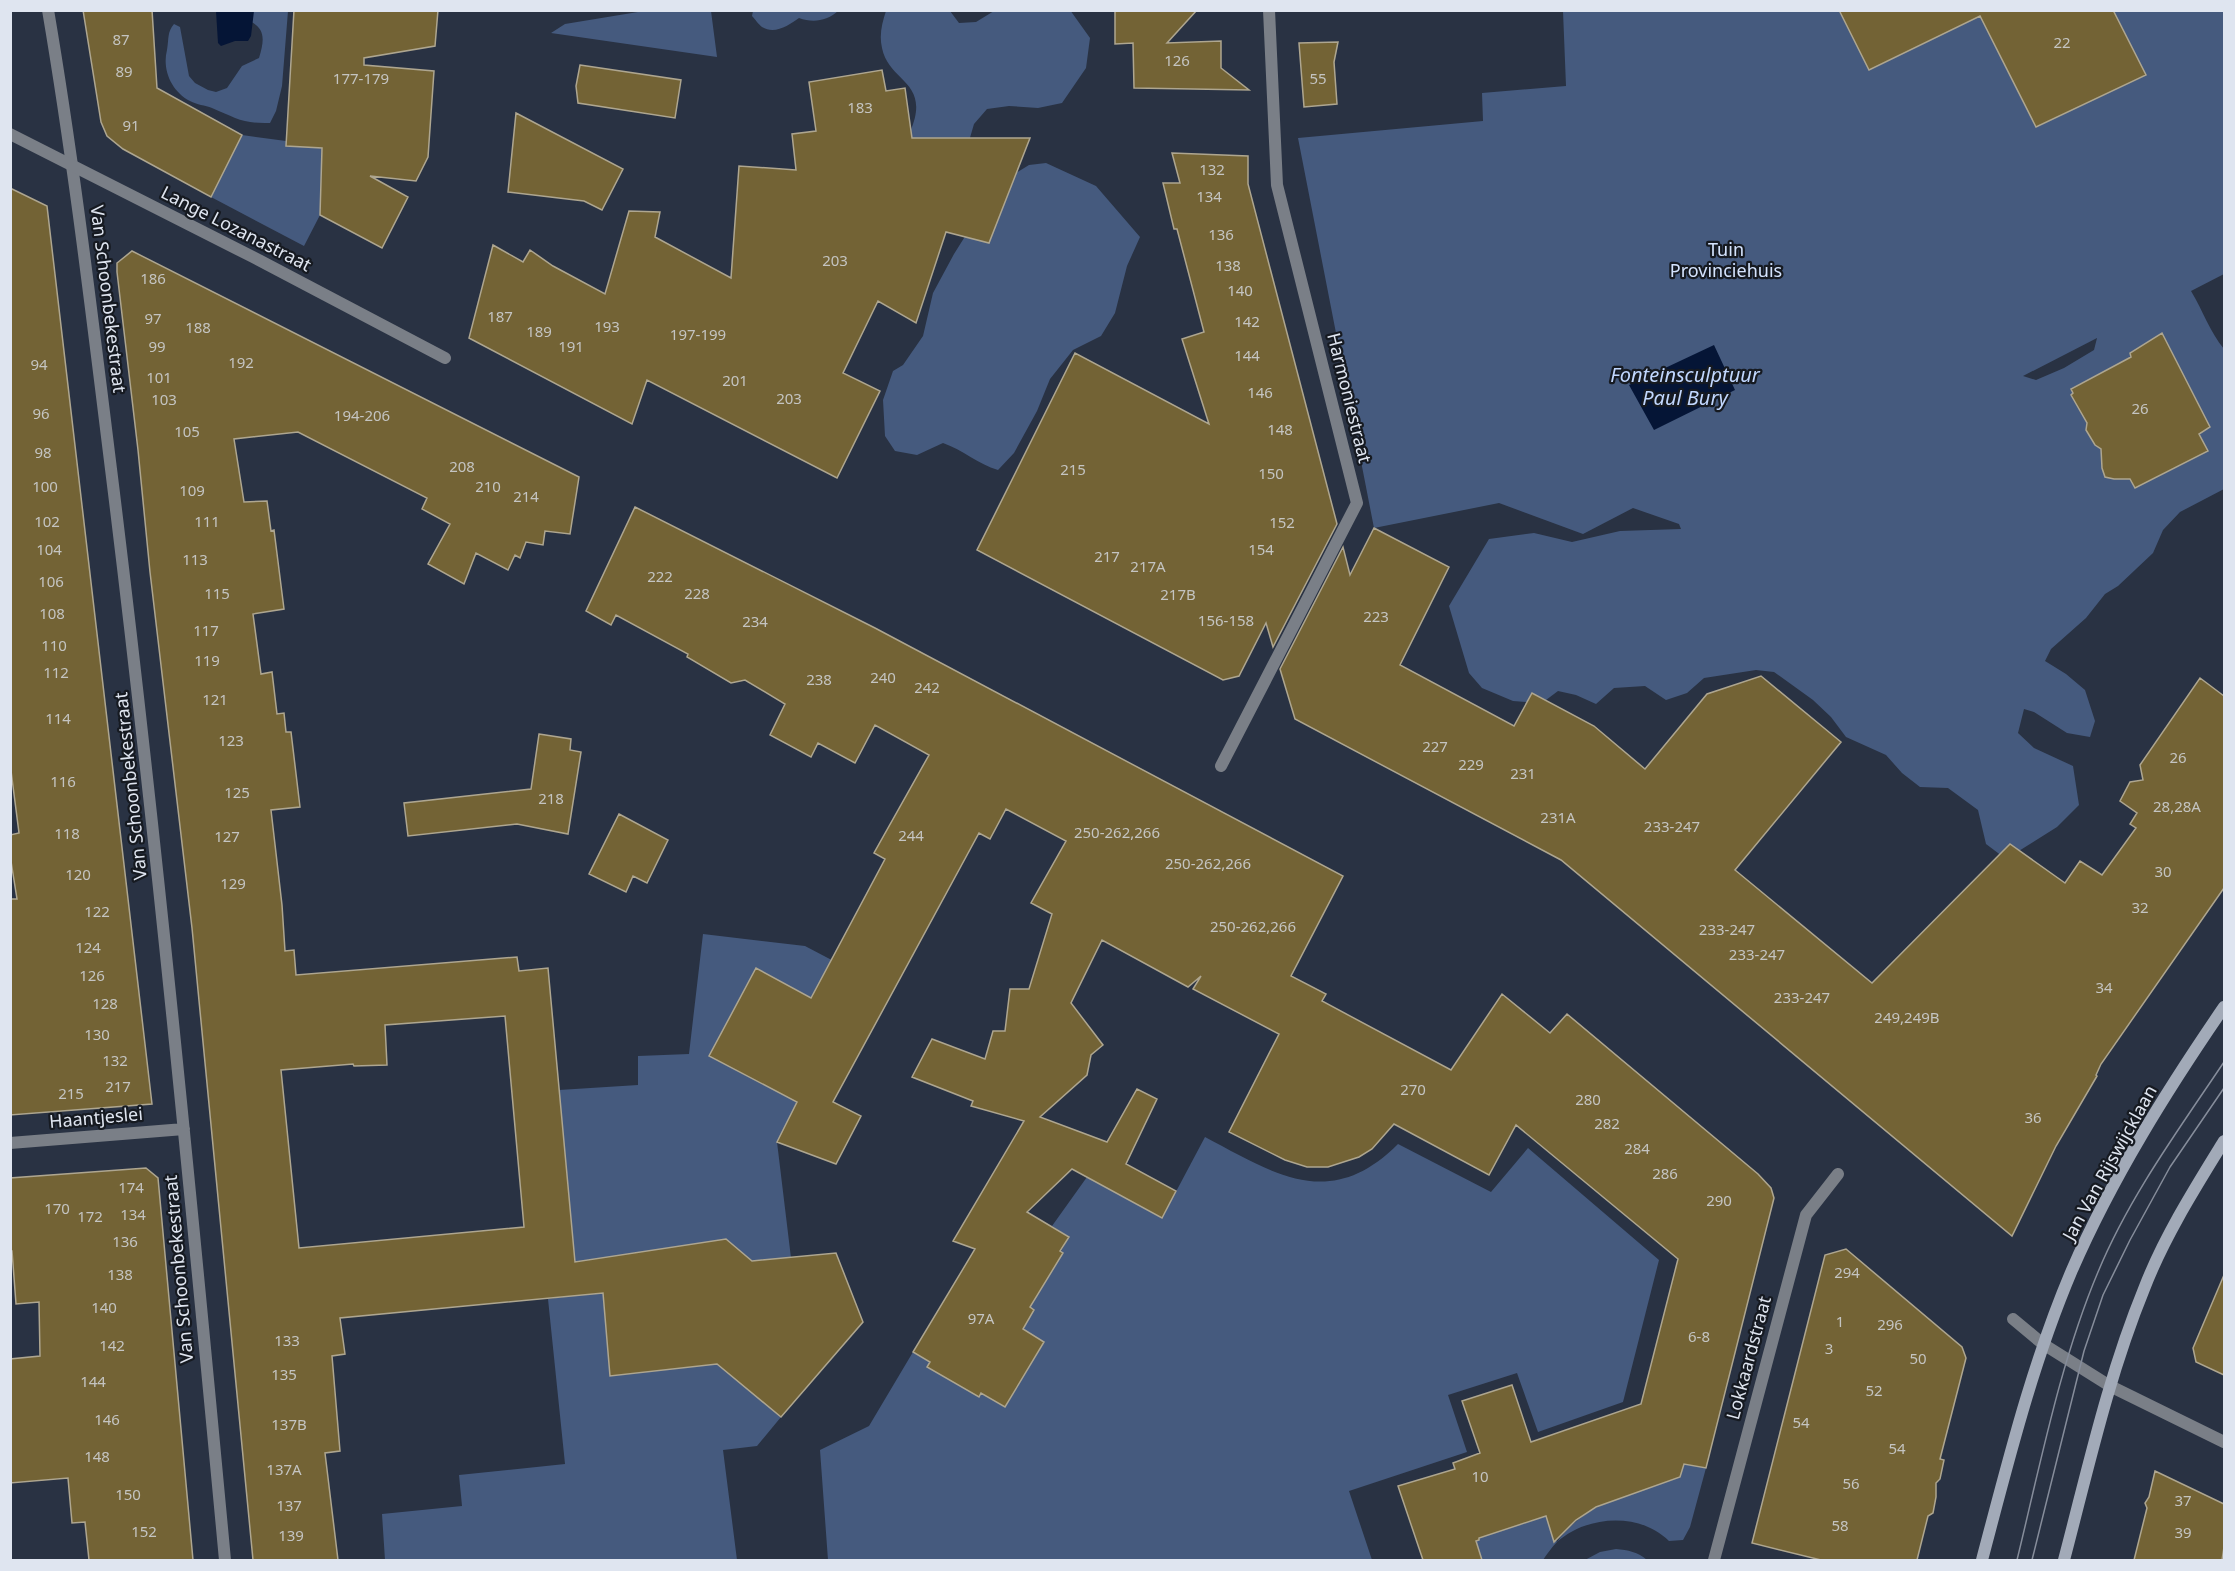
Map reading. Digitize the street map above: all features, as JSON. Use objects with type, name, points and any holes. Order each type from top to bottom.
[{"type":"main road","name":"Jan Van Rijswijcklaan","points":[[1982,1560],[2015,1432],[2043,1344],[2071,1272],[2098,1215],[2139,1141],[2224,1008]]},
{"type":"main road","points":[[2064,1560],[2110,1386],[2144,1289],[2194,1190],[2224,1141]]},
{"type":"street","name":"Van Schoonbekestraat","points":[[48,10],[81,226],[132,639],[184,1129],[225,1560]]},
{"type":"street","name":"Harmoniestraat","points":[[1221,766],[1357,503],[1278,185],[1269,10]]},
{"type":"street","name":"Lange Lozanastraat","points":[[10,134],[253,257],[445,358]]},
{"type":"street","name":"Haantjeslei","points":[[10,1143],[184,1129]]},
{"type":"street","name":"Lokkaardstraat","points":[[1714,1560],[1806,1215],[1838,1174]]},
{"type":"street","points":[[2013,1319],[2043,1344],[2110,1386],[2224,1442]]},
{"type":"green space","points":[[753,10],[838,11],[820,20],[799,18],[782,28],[772,30],[760,25],[752,16]]},
{"type":"green space","points":[[1070,10],[1090,38],[1086,68],[1062,103],[1038,108],[1009,106],[987,109],[974,124],[967,148],[914,142],[910,132],[916,102],[913,92],[892,69],[882,48],[881,29],[886,11],[950,11],[959,23],[976,22],[994,11]]},
{"type":"green space","points":[[231,11],[288,11],[282,86],[276,111],[270,123],[246,121],[193,102],[183,97],[173,85],[167,72],[169,33],[174,24],[180,27],[189,76],[195,83],[208,90],[216,92],[227,88],[242,66],[259,58],[263,38],[261,32],[253,23]]},
{"type":"green space","points":[[644,11],[711,11],[717,57],[551,33],[565,24]]},
{"type":"green space","name":"Tuin Provinciehuis","points":[[1563,11],[1839,11],[1869,70],[1980,16],[2036,127],[2146,75],[2113,11],[2224,11],[2224,274],[2191,291],[2224,349],[2224,489],[2180,512],[2163,530],[2153,553],[2118,586],[2105,594],[2086,618],[2051,649],[2045,661],[2066,674],[2085,690],[2095,721],[2090,737],[2067,733],[2034,712],[2024,709],[2018,733],[2034,748],[2073,766],[2079,805],[2057,827],[2006,859],[1986,844],[1978,810],[1948,788],[1920,787],[1902,773],[1886,755],[1846,737],[1831,717],[1813,700],[1774,672],[1756,670],[1704,678],[1687,693],[1666,700],[1645,686],[1614,688],[1596,704],[1576,695],[1558,691],[1542,703],[1513,701],[1482,688],[1469,673],[1449,606],[1489,539],[1534,533],[1572,542],[1620,531],[1681,529],[1679,524],[1633,508],[1583,534],[1499,503],[1374,528],[1298,138],[1483,121],[1482,93],[1566,86]],"holes":[[[2097,338],[2094,350],[2064,368],[2036,380],[2023,376]]]},
{"type":"green space","points":[[242,135],[286,141],[286,146],[322,148],[320,215],[304,246],[211,197]]},
{"type":"green space","points":[[1046,163],[1096,186],[1140,237],[1127,266],[1115,313],[1101,336],[1073,350],[1050,379],[1037,411],[1014,453],[998,470],[943,443],[917,455],[895,451],[885,436],[883,400],[893,371],[903,365],[923,336],[933,293],[954,254],[998,184],[1029,165]]},
{"type":"green space","points":[[703,934],[805,946],[864,977],[709,1056],[797,1102],[777,1142],[791,1258],[752,1261],[600,1258],[610,1376],[717,1364],[781,1417],[757,1446],[723,1450],[737,1560],[385,1560],[382,1514],[462,1506],[459,1475],[565,1464],[548,1299],[578,1295],[559,1090],[638,1085],[638,1056],[689,1054]]},
{"type":"green space","points":[[1205,1137],[1279,1173],[1302,1180],[1326,1181],[1349,1177],[1373,1165],[1398,1144],[1491,1192],[1528,1148],[1659,1260],[1623,1402],[1538,1432],[1517,1373],[1448,1395],[1467,1452],[1349,1491],[1372,1560],[828,1560],[820,1450],[869,1426],[913,1352],[1005,1407],[1044,1342],[1023,1329],[1034,1310],[1030,1307],[1069,1237],[1052,1226],[1087,1177],[1162,1218]]},
{"type":"green space","points":[[1684,1464],[1706,1468],[1690,1527],[1683,1540],[1669,1541],[1643,1525],[1613,1520],[1583,1526],[1557,1542],[1569,1528],[1597,1507],[1629,1493],[1680,1477]]},
{"type":"green space","points":[[1546,1516],[1557,1542],[1543,1560],[1482,1560],[1476,1541],[1479,1538]]},
{"type":"green space","points":[[1616,1549],[1633,1552],[1647,1560],[1585,1560],[1600,1552]]},
{"type":"water","points":[[216,11],[254,11],[251,36],[248,41],[235,41],[221,46],[218,43]]},
{"type":"water","name":"Fonteinsculptuur Paul Bury","points":[[1714,345],[1735,390],[1654,430],[1629,385]]},
{"type":"building","points":[[83,10],[152,10],[157,88],[242,135],[211,197],[123,149],[107,136],[101,122]]},
{"type":"building","points":[[294,10],[438,10],[435,46],[364,58],[364,65],[434,71],[428,157],[416,181],[370,176],[408,197],[382,248],[320,215],[322,148],[286,146]]},
{"type":"building","points":[[1115,10],[1197,10],[1167,43],[1221,41],[1221,68],[1249,90],[1134,88],[1133,43],[1115,44]]},
{"type":"building","points":[[1839,10],[2113,10],[2146,75],[2036,127],[1980,16],[1869,70]]},
{"type":"building","points":[[1338,42],[1334,62],[1337,104],[1304,107],[1299,43]]},
{"type":"building","points":[[580,65],[681,80],[675,118],[578,103],[576,86]]},
{"type":"building","points":[[882,70],[886,91],[905,88],[912,138],[1030,138],[989,243],[946,232],[916,323],[878,301],[843,373],[880,391],[837,478],[647,380],[632,424],[469,338],[493,245],[523,262],[530,250],[553,266],[605,294],[629,211],[660,212],[655,237],[731,278],[739,166],[796,170],[792,134],[816,131],[809,82]]},
{"type":"building","points":[[516,113],[623,169],[602,210],[584,201],[508,192]]},
{"type":"building","points":[[1172,153],[1248,156],[1248,184],[1337,524],[1273,647],[1266,623],[1239,676],[1223,680],[977,550],[1075,353],[1209,424],[1182,339],[1204,332],[1163,183],[1180,183]]},
{"type":"building","points":[[10,188],[47,206],[152,1104],[10,1115],[10,899],[17,899],[10,855],[10,835],[19,833],[10,763]]},
{"type":"building","points":[[132,251],[579,477],[570,534],[545,531],[543,545],[526,542],[520,558],[515,555],[508,570],[476,553],[464,584],[428,564],[450,524],[422,509],[427,498],[298,432],[234,439],[244,502],[267,501],[271,531],[274,530],[284,609],[253,614],[261,674],[272,672],[277,714],[284,713],[286,732],[291,732],[300,807],[271,810],[285,951],[294,950],[296,975],[517,957],[519,971],[548,968],[575,1262],[726,1239],[752,1261],[836,1253],[863,1322],[781,1417],[717,1364],[610,1376],[603,1293],[340,1318],[345,1354],[332,1356],[340,1451],[325,1453],[338,1560],[253,1560],[192,928],[150,572],[117,263]],"holes":[[[505,1016],[524,1227],[299,1248],[281,1070],[353,1064],[354,1066],[387,1065],[385,1025]]]},
{"type":"building","points":[[2162,333],[2210,427],[2199,434],[2208,451],[2135,488],[2130,479],[2105,477],[2101,449],[2095,445],[2086,430],[2087,423],[2071,395],[2073,393],[2071,389],[2131,357],[2130,353]]},
{"type":"building","points":[[635,507],[875,628],[1343,876],[1291,976],[1326,994],[1322,1001],[1451,1070],[1502,994],[1550,1033],[1567,1014],[1758,1174],[1771,1188],[1774,1198],[1706,1468],[1684,1464],[1680,1477],[1596,1507],[1576,1520],[1554,1542],[1546,1516],[1479,1538],[1476,1541],[1482,1560],[1423,1560],[1398,1486],[1455,1469],[1453,1463],[1480,1453],[1462,1401],[1512,1385],[1531,1442],[1641,1404],[1678,1259],[1516,1125],[1489,1175],[1394,1124],[1372,1149],[1359,1157],[1328,1167],[1307,1167],[1285,1160],[1229,1132],[1279,1034],[1193,989],[1201,976],[1188,987],[1102,940],[1071,1003],[1103,1045],[1091,1055],[1087,1075],[1040,1117],[1107,1142],[1137,1089],[1157,1099],[1126,1164],[1176,1191],[1162,1218],[1072,1169],[1027,1212],[1069,1237],[1060,1251],[1063,1253],[1030,1307],[1034,1310],[1023,1329],[1044,1342],[1005,1407],[981,1393],[979,1397],[927,1367],[930,1362],[913,1352],[975,1249],[953,1241],[1024,1121],[971,1106],[973,1101],[912,1077],[932,1039],[985,1059],[993,1031],[1005,1031],[1010,989],[1029,989],[1052,914],[1031,903],[1066,841],[1006,809],[990,839],[979,833],[833,1102],[861,1116],[836,1164],[777,1142],[797,1102],[709,1056],[756,968],[811,998],[885,859],[874,853],[929,755],[875,725],[855,763],[818,743],[811,757],[770,735],[785,704],[745,680],[731,683],[687,657],[688,654],[616,615],[611,625],[586,611]]},
{"type":"building","points":[[1374,528],[1449,567],[1400,665],[1514,726],[1532,693],[1594,726],[1645,769],[1707,694],[1761,676],[1841,742],[1735,870],[1872,983],[2010,844],[2065,883],[2080,861],[2102,875],[2136,828],[2130,824],[2137,813],[2120,801],[2130,782],[2143,780],[2140,765],[2200,678],[2224,696],[2224,888],[2101,1064],[2097,1076],[2056,1146],[2012,1236],[1561,860],[1295,719],[1280,669],[1343,547],[1350,575]]},
{"type":"building","points":[[539,734],[571,739],[570,750],[581,752],[568,834],[517,824],[408,836],[404,803],[531,789]]},
{"type":"building","points":[[619,814],[668,840],[647,883],[633,876],[626,892],[589,874]]},
{"type":"building","points":[[146,1168],[158,1178],[193,1560],[89,1560],[85,1522],[72,1523],[68,1478],[10,1483],[10,1359],[40,1356],[39,1302],[16,1304],[12,1251],[10,1251],[10,1178]]},
{"type":"building","points":[[1846,1249],[1962,1347],[1966,1358],[1940,1459],[1944,1460],[1940,1479],[1936,1483],[1933,1513],[1928,1516],[1917,1560],[1821,1560],[1752,1543],[1825,1255]]},
{"type":"building","points":[[2224,1275],[2224,1375],[2196,1362],[2193,1348]]},
{"type":"building","points":[[2155,1471],[2224,1504],[2222,1560],[2134,1560],[2147,1508],[2145,1503],[2149,1497]]},
{"type":"tram line","points":[[2017,1560],[2062,1378],[2098,1272],[2110,1244],[2140,1190],[2224,1062]]},
{"type":"tram line","points":[[2032,1560],[2084,1351],[2103,1295],[2170,1167],[2224,1088]]}]
